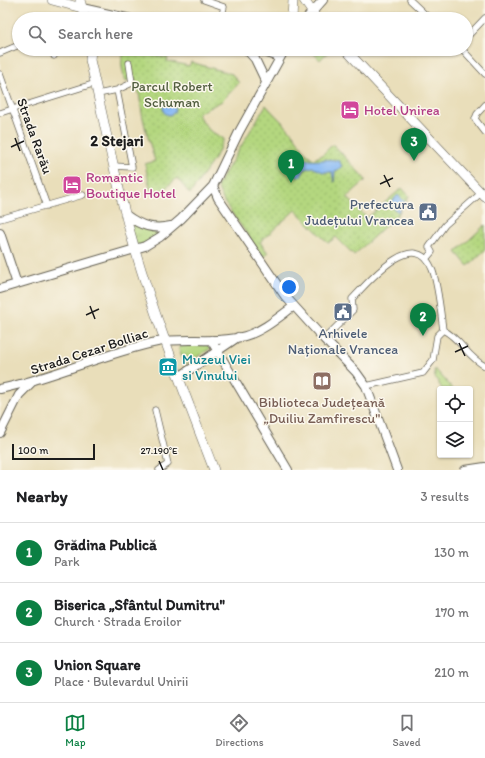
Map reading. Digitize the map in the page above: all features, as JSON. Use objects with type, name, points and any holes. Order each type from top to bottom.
[{"type":"main road","points":[[52,0],[81,4]]},
{"type":"main road","points":[[292,12],[293,0]]},
{"type":"main road","points":[[304,0],[310,12]]},
{"type":"main road","points":[[90,56],[113,166],[135,249],[179,377],[214,470]]},
{"type":"main road","points":[[352,56],[483,195]]},
{"type":"street","points":[[204,0],[219,3],[224,7],[223,12]]},
{"type":"street","points":[[315,12],[323,0]]},
{"type":"street","points":[[410,0],[423,12]]},
{"type":"street","points":[[81,4],[102,12]]},
{"type":"street","points":[[473,31],[485,18]]},
{"type":"street","points":[[0,53],[12,48]]},
{"type":"street","points":[[252,56],[266,82]]},
{"type":"street","points":[[0,289],[135,249],[156,239],[174,225],[202,200],[213,186],[239,132],[279,57],[276,56]]},
{"type":"street","points":[[468,56],[485,74]]},
{"type":"street","points":[[98,94],[116,90],[132,84],[129,63]]},
{"type":"street","name":"Strada Rarău","points":[[0,74],[46,206]]},
{"type":"street","points":[[0,113],[96,83]]},
{"type":"street","points":[[113,166],[132,167],[116,90]]},
{"type":"street","points":[[485,105],[477,114],[475,119],[485,132]]},
{"type":"street","points":[[213,186],[218,198],[294,306],[356,372],[366,386],[397,470]]},
{"type":"street","points":[[0,219],[83,195]]},
{"type":"street","points":[[426,259],[432,252],[429,247],[445,225],[483,195]]},
{"type":"street","points":[[126,215],[136,222],[150,228],[174,225]]},
{"type":"street","points":[[0,234],[17,284]]},
{"type":"street","points":[[324,339],[353,310],[352,300],[369,281],[394,260],[407,253],[416,253],[426,259],[432,270],[443,330],[450,334],[476,360],[485,366]]},
{"type":"street","points":[[179,377],[238,337],[259,330],[294,306]]},
{"type":"street","points":[[366,386],[422,373],[433,360],[437,336],[443,330]]},
{"type":"street","name":"Strada Cezar Bolliac","points":[[0,433],[19,395],[32,382],[122,353],[167,341],[211,340],[238,337]]},
{"type":"street","points":[[211,340],[288,470]]},
{"type":"street","points":[[0,389],[32,382]]},
{"type":"street","points":[[155,410],[168,464],[159,470]]},
{"type":"street","points":[[465,470],[485,467]]},
{"type":"green space","name":"Parcul Robert Schuman","points":[[123,56],[157,56],[168,58],[167,61],[189,66],[191,62],[232,74],[239,83],[222,101],[197,114],[209,130],[224,139],[216,156],[190,194],[177,178],[160,193],[151,192],[145,164],[155,161],[144,124],[135,78],[125,81],[122,60]]},
{"type":"green space","points":[[316,56],[324,56],[320,60]]},
{"type":"green space","points":[[266,105],[295,136],[308,155],[314,159],[322,155],[333,144],[366,180],[347,197],[367,218],[402,188],[409,196],[398,214],[354,255],[336,237],[328,243],[295,210],[260,242],[268,253],[263,257],[224,202],[217,186]]},
{"type":"green space","points":[[126,215],[136,222],[174,225],[135,249]]},
{"type":"green space","points":[[485,225],[485,250],[468,266],[456,252]]},
{"type":"green space","points":[[210,344],[211,348],[186,364],[184,363],[179,348],[180,346]]},
{"type":"green space","points":[[434,370],[436,370],[450,386],[440,386],[435,377]]},
{"type":"water","points":[[169,103],[173,105],[175,109],[173,113],[169,115],[165,113],[163,109],[165,105]]},
{"type":"water","points":[[305,159],[335,160],[339,161],[342,166],[335,172],[334,182],[332,172],[323,172],[312,167],[305,169],[301,176],[296,177],[292,171],[292,161],[296,160],[301,162]]},
{"type":"water","points":[[398,195],[405,202],[398,212],[389,204]]},
{"type":"place","name":"Hotel Unirea","points":[[350,110]]},
{"type":"place","name":"Union Square","points":[[414,161]]},
{"type":"place","name":"Grădina Publică","points":[[291,183]]},
{"type":"place","name":"Romantic Boutique Hotel","points":[[72,185]]},
{"type":"place","name":"Prefectura Județului Vrancea","points":[[428,212]]},
{"type":"place","name":"Arhivele Naționale Vrancea","points":[[343,312]]},
{"type":"place","name":"Biserica „Sfântul Dumitru\"","points":[[423,336]]},
{"type":"place","name":"Muzeul Viei si Vinului","points":[[168,367]]},
{"type":"place","name":"Biblioteca Județeană „Duiliu Zamfirescu\"","points":[[322,381]]},
{"type":"district","name":"2 Stejari","points":[[117,141]]}]
